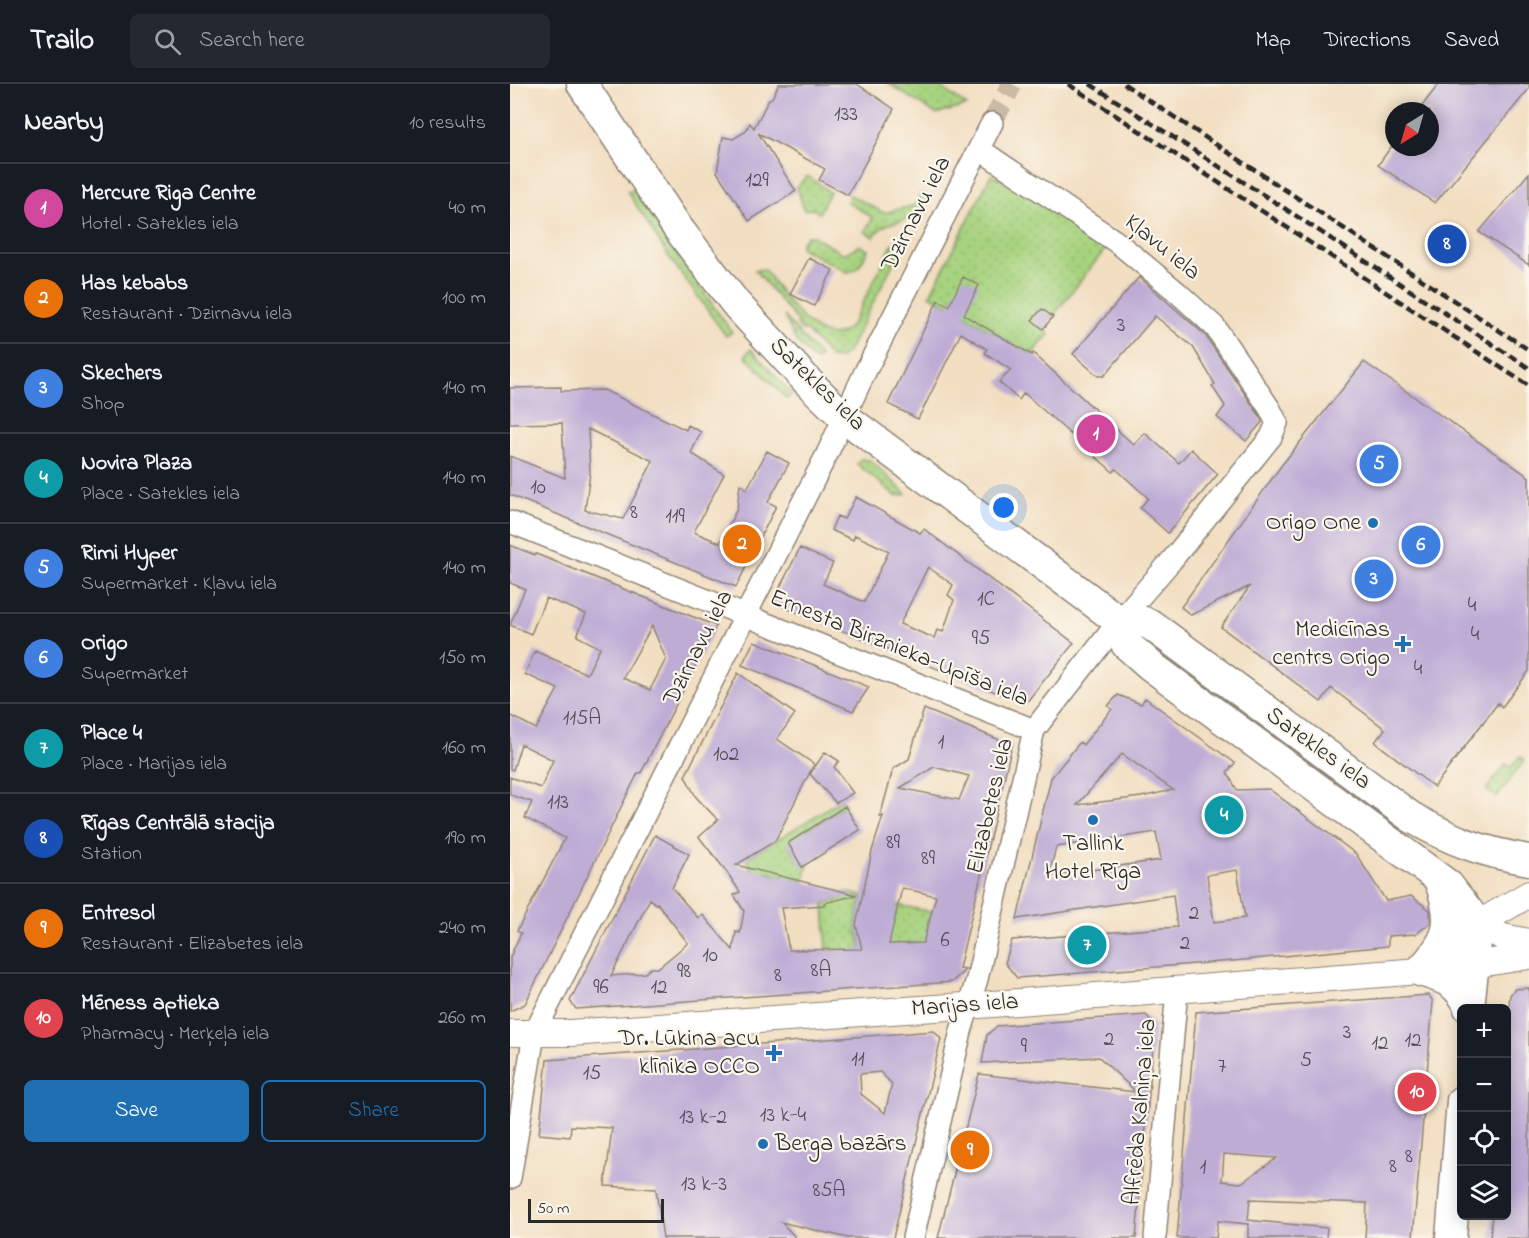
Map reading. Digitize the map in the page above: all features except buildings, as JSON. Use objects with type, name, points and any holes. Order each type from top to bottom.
[{"type":"highway","name":"Satekles iela","points":[[582,84],[677,228],[736,304],[844,417],[1119,621],[1144,622],[1151,625],[1411,817],[1464,845],[1529,860]]},
{"type":"highway","name":"Satekles iela","points":[[1119,621],[1126,644],[1151,666],[1437,876],[1448,885],[1478,924]]},
{"type":"highway","points":[[1437,876],[1450,916],[1443,943],[1420,971],[1448,980],[1461,991],[1468,1004]]},
{"type":"highway","points":[[1469,1004],[1478,924]]},
{"type":"highway","points":[[1451,1238],[1460,1112]]},
{"type":"main road","points":[[1420,971],[1478,924],[1529,894]]},
{"type":"main road","points":[[1478,924],[1503,937],[1529,942]]},
{"type":"main road","name":"Marijas iela","points":[[522,1034],[969,1006],[1177,990],[1420,971],[1529,956]]},
{"type":"street","name":"Dzirnavu iela","points":[[510,1178],[522,1034],[744,615],[992,123]]},
{"type":"street","name":"Kļavu iela","points":[[979,149],[1118,243],[1215,327],[1270,409],[1276,423]]},
{"type":"street","name":"Elizabetes iela","points":[[913,1238],[1035,730],[1119,621],[1246,469],[1271,437],[1276,423]]},
{"type":"street","name":"Ernesta Birznieka-Upīša iela","points":[[510,522],[1035,730]]},
{"type":"street","name":"Alfrēda Kalniņa iela","points":[[1155,1238],[1177,990]]},
{"type":"green space","points":[[889,84],[936,84],[967,106],[936,114]]},
{"type":"green space","points":[[991,175],[1015,185],[1107,247],[1043,329],[1049,334],[1031,355],[930,295]]},
{"type":"green space","points":[[808,176],[830,192],[819,213],[813,209],[804,210],[797,187]]},
{"type":"green space","points":[[627,191],[636,192],[732,332],[726,336],[667,254]]},
{"type":"green space","points":[[921,193],[930,198],[915,214],[883,227],[874,237],[864,232],[873,218],[847,202],[850,195],[884,213],[915,205]]},
{"type":"green space","points":[[806,236],[813,236],[844,254],[859,245],[868,250],[858,267],[847,272],[801,248],[801,243]]},
{"type":"green space","points":[[893,243],[901,248],[848,352],[839,359],[831,358],[806,330],[803,331],[797,325],[799,323],[755,270],[764,269],[791,305],[815,329],[828,334],[841,333],[852,324]]},
{"type":"green space","points":[[784,316],[820,357],[815,361],[796,341]]},
{"type":"green space","points":[[751,349],[792,394],[787,399],[745,356]]},
{"type":"green space","points":[[861,459],[870,460],[906,494],[896,496],[857,464]]},
{"type":"green space","points":[[1520,756],[1525,760],[1497,797],[1486,790],[1506,764],[1511,767]]},
{"type":"green space","points":[[842,799],[845,805],[789,845],[800,863],[808,863],[804,882],[766,872],[758,878],[746,859]]},
{"type":"green space","points":[[845,892],[862,896],[856,925],[862,949],[827,951],[824,903],[844,898]]},
{"type":"green space","points":[[898,905],[932,912],[926,928],[928,930],[925,944],[910,943],[884,947]]},
{"type":"tunnel","points":[[992,123],[1012,84]]},
{"type":"railway","points":[[1068,84],[1529,386]]},
{"type":"railway","points":[[1090,84],[1529,368]]},
{"type":"railway","points":[[1124,84],[1529,350]]},
{"type":"place","name":"Rīgas Centrālā stacija","points":[[1447,244]]},
{"type":"place","name":"Mercure Riga Centre","points":[[1096,434]]},
{"type":"place","name":"Rimi Hyper","points":[[1379,464]]},
{"type":"place","name":"Origo One","points":[[1373,523]]},
{"type":"place","name":"Has kebabs","points":[[742,544]]},
{"type":"place","name":"Origo","points":[[1421,545]]},
{"type":"place","name":"Skechers","points":[[1374,579]]},
{"type":"place","name":"Medicīnas centrs Origo","points":[[1403,644]]},
{"type":"place","name":"Novira Plaza","points":[[1224,815]]},
{"type":"place","name":"Tallink Hotel Rīga","points":[[1093,820]]},
{"type":"place","name":"Place 4","points":[[1087,945]]},
{"type":"place","name":"Dr. Lūkina acu klīnika OCCO","points":[[774,1053]]},
{"type":"place","name":"Mēness aptieka","points":[[1417,1092]]},
{"type":"place","name":"Berga bazārs","points":[[763,1144]]},
{"type":"place","name":"Entresol","points":[[970,1150]]}]
